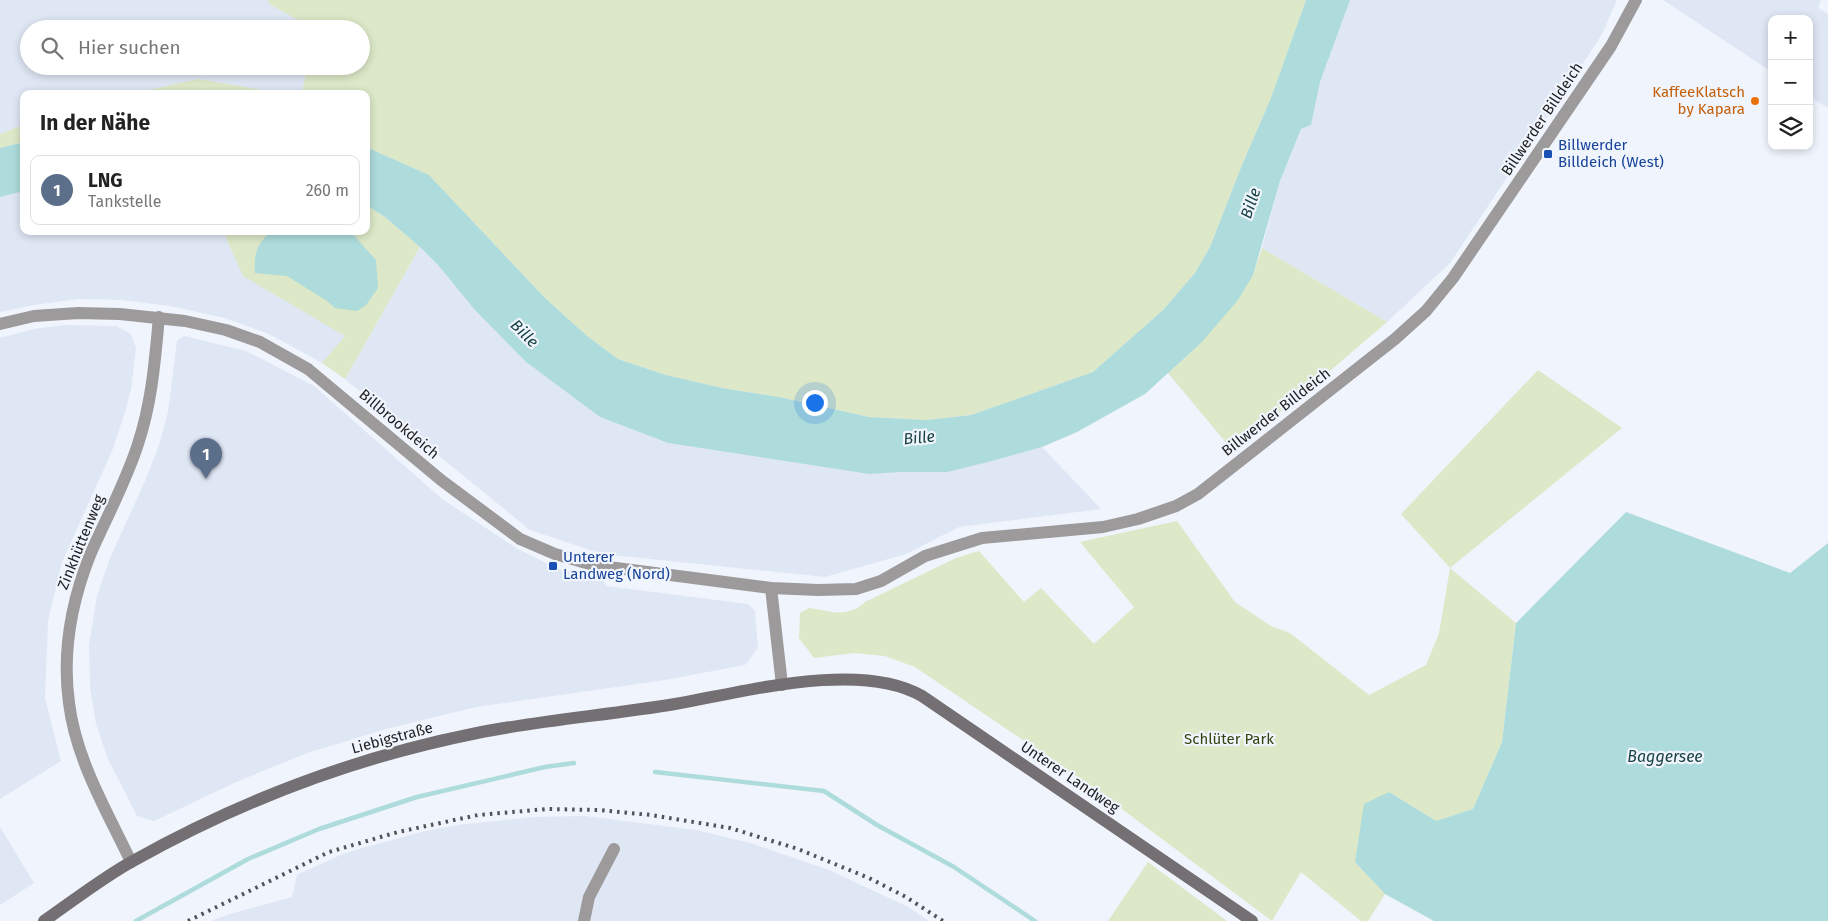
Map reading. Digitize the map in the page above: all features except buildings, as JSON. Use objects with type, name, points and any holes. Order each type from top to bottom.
[{"type":"main road","name":"Liebigstraße","points":[[44,921],[131,862],[232,811],[342,768],[407,749],[495,730],[570,717],[674,704],[782,685],[836,679],[861,679]]},
{"type":"main road","name":"Unterer Landweg","points":[[861,679],[899,686],[912,690],[922,696],[1252,921]]},
{"type":"street","name":"Billwerder Billdeich","points":[[771,588],[856,589],[881,581],[924,556],[982,538],[1103,527],[1176,506],[1198,494],[1395,339],[1426,312],[1453,278],[1611,46],[1636,0]]},
{"type":"street","name":"Billbrookdeich","points":[[0,324],[34,316],[78,313],[159,317],[210,326],[243,336],[260,342],[308,368],[441,480],[520,539],[555,554],[592,565],[771,588]]},
{"type":"street","name":"Zinkhüttenweg","points":[[131,862],[93,783],[79,748],[69,704],[66,669],[67,634],[75,597],[90,556],[138,446],[148,414],[154,377],[159,317]]},
{"type":"street","points":[[771,588],[782,685]]},
{"type":"street","points":[[584,921],[589,896],[614,849]]},
{"type":"shaded area","points":[[0,0],[267,0],[271,5],[298,20],[20,20],[20,75],[305,75],[303,90],[263,90],[198,79],[149,90],[20,90],[20,126],[0,134]]},
{"type":"shaded area","points":[[1350,0],[1617,0],[1601,36],[1450,263],[1387,322],[1262,248],[1280,181],[1301,129],[1311,125],[1320,82]]},
{"type":"shaded area","points":[[1663,0],[1821,0],[1818,8],[1828,14],[1828,108],[1813,99],[1813,15],[1768,15],[1768,69]]},
{"type":"shaded area","points":[[20,192],[20,235],[225,235],[244,276],[346,336],[322,363],[269,334],[225,318],[170,306],[122,300],[78,299],[0,312],[0,197]]},
{"type":"shaded area","points":[[420,247],[438,265],[474,309],[526,362],[600,417],[668,443],[869,474],[992,461],[1042,447],[1101,509],[959,527],[906,554],[825,577],[602,554],[530,530],[345,379]]},
{"type":"shaded area","points":[[66,325],[116,326],[131,334],[136,348],[131,389],[112,451],[62,562],[48,621],[45,698],[61,761],[0,799],[0,338],[34,329]]},
{"type":"shaded area","points":[[184,336],[246,351],[314,386],[442,499],[516,548],[558,569],[603,579],[606,586],[748,604],[755,611],[758,648],[745,665],[665,680],[476,707],[386,729],[307,753],[234,783],[154,821],[137,816],[108,759],[96,724],[90,687],[89,645],[97,596],[110,558],[146,479],[159,445],[168,412],[177,341]]},
{"type":"shaded area","points":[[585,816],[696,830],[750,843],[829,870],[908,907],[929,921],[211,921],[292,897],[297,875],[345,853],[421,832],[458,825],[533,817]]},
{"type":"shaded area","points":[[0,827],[34,883],[0,905]]},
{"type":"green space","points":[[267,0],[1306,0],[1271,98],[1210,247],[1195,273],[1163,310],[1093,372],[971,415],[927,420],[869,417],[779,397],[722,388],[666,375],[618,359],[587,336],[544,297],[429,175],[370,149],[370,90],[303,90],[305,75],[370,75],[370,20],[298,20],[271,5]]},
{"type":"green space","points":[[198,79],[263,90],[149,90]]},
{"type":"green space","points":[[20,126],[20,143],[0,148],[0,134]]},
{"type":"green space","points":[[370,208],[385,217],[420,247],[345,379],[322,363],[345,336],[243,276],[225,235],[370,235]]},
{"type":"green space","points":[[1262,248],[1387,322],[1289,406],[1228,445],[1168,373],[1201,343],[1253,275]]},
{"type":"green space","points":[[1538,370],[1622,428],[1450,568],[1401,514]]},
{"type":"green space","name":"Schlüter Park","points":[[1177,521],[1235,602],[1271,626],[1290,633],[1369,695],[1426,665],[1439,633],[1450,568],[1516,623],[1502,742],[1473,809],[1436,821],[1389,792],[1355,862],[1385,894],[1368,921],[1361,921],[1301,872],[1272,921],[1091,786],[915,667],[885,656],[854,653],[814,658],[799,638],[800,613],[809,608],[832,612],[852,611],[865,602],[956,558],[979,551],[1024,602],[1041,588],[1094,644],[1134,607],[1080,542]]},
{"type":"green space","points":[[1148,862],[1227,921],[1108,921]]},
{"type":"water","name":"Bille","points":[[1306,0],[1350,0],[1320,82],[1311,125],[1301,129],[1280,181],[1253,275],[1238,300],[1201,343],[1145,394],[1077,432],[1042,447],[947,472],[869,474],[668,443],[600,417],[526,362],[474,309],[438,265],[420,247],[385,217],[370,208],[370,149],[429,175],[544,297],[587,336],[618,359],[666,375],[722,388],[779,397],[869,417],[927,420],[971,415],[1093,372],[1163,310],[1195,273],[1210,247],[1271,98]]},
{"type":"water","points":[[20,143],[20,192],[0,197],[0,148]]},
{"type":"water","points":[[267,235],[354,235],[376,260],[378,288],[366,305],[357,311],[335,308],[287,276],[255,273],[257,250]]},
{"type":"water","name":"Baggersee","points":[[1626,512],[1790,573],[1828,543],[1828,921],[1434,921],[1385,894],[1355,862],[1364,804],[1389,792],[1436,821],[1473,809],[1502,742],[1516,623]]},
{"type":"waterway","points":[[136,921],[248,859],[319,829],[417,797],[545,767],[574,763]]},
{"type":"waterway","points":[[655,772],[824,791],[877,825],[954,867],[1035,921]]},
{"type":"railway","points":[[188,921],[329,852],[398,832],[478,815],[547,809],[599,810],[651,815],[730,828],[798,849],[869,878],[906,897],[943,921]]},
{"type":"place","name":"KaffeeKlatsch by Kapara","points":[[1755,101]]},
{"type":"place","name":"Billwerder Billdeich (West)","points":[[1548,154]]},
{"type":"place","name":"LNG","points":[[206,479]]},
{"type":"place","name":"Unterer Landweg (Nord)","points":[[553,566]]}]
